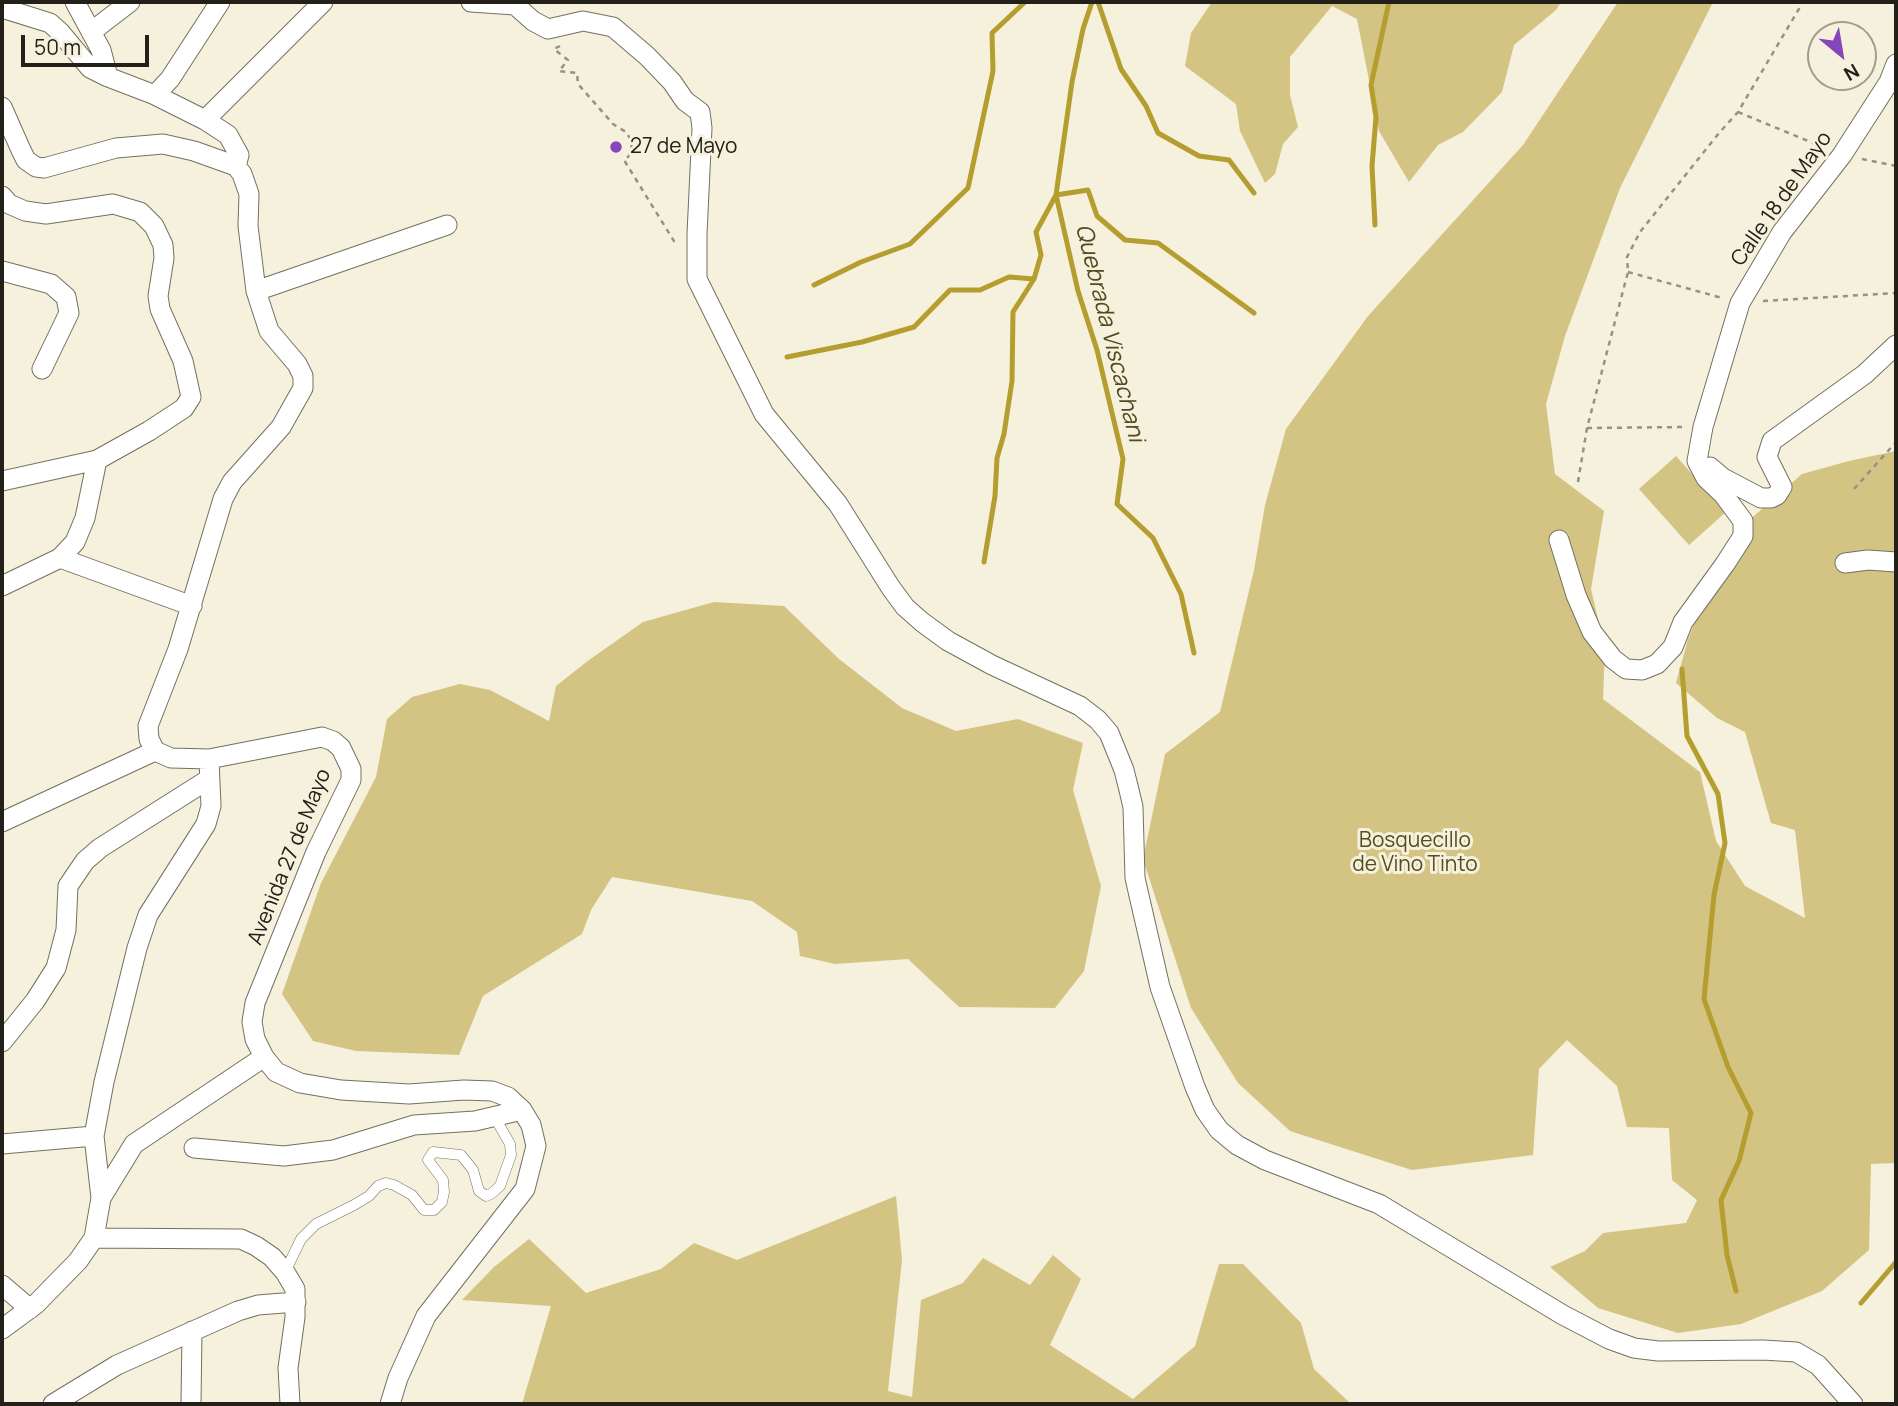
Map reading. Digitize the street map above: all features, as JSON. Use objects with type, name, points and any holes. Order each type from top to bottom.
[{"type":"street","points":[[75,2],[101,50],[108,77]]},
{"type":"street","points":[[91,32],[130,2]]},
{"type":"street","points":[[155,95],[170,79],[219,2]]},
{"type":"street","points":[[205,120],[323,2]]},
{"type":"street","points":[[471,2],[515,5],[533,21],[548,29],[583,21],[613,27],[648,56],[685,101],[701,112],[697,279],[764,414],[838,504],[905,607],[948,641],[1080,706],[1109,733],[1124,770],[1133,807],[1135,878],[1160,987],[1195,1087],[1205,1110],[1219,1130],[1237,1145],[1265,1160],[1378,1204],[1563,1315],[1609,1339],[1634,1348],[1658,1351],[1796,1352],[1818,1365],[1853,1404]]},
{"type":"street","points":[[2,8],[50,23],[90,68],[155,95],[205,120],[228,135],[239,155],[236,166]]},
{"type":"street","name":"Calle 18 de Mayo","points":[[1699,448],[1703,427],[1746,290],[1782,232],[1842,155],[1889,82],[1896,64]]},
{"type":"street","points":[[2,107],[26,160],[36,167],[44,168],[116,148],[163,144],[207,155],[236,166],[242,174],[248,194],[248,226],[256,291],[269,331],[303,376],[303,388],[281,426],[232,482],[223,499],[178,649],[148,726],[149,739],[155,751],[2,822]]},
{"type":"street","points":[[2,196],[9,204],[24,211],[47,214],[97,205],[125,206],[140,212],[154,226],[163,245],[164,258],[158,296],[160,309],[183,361],[191,397],[184,408],[97,460],[2,481]]},
{"type":"street","points":[[256,291],[447,225]]},
{"type":"street","points":[[2,271],[51,284],[66,298],[69,313],[42,369]]},
{"type":"street","points":[[1699,448],[1710,468],[1723,478],[1761,498],[1774,497],[1780,493],[1782,487],[1767,457],[1772,441],[1864,374],[1896,345]]},
{"type":"street","points":[[1559,540],[1576,595],[1592,632],[1606,650],[1626,669],[1642,670],[1657,664],[1673,647],[1683,622],[1743,536],[1743,521],[1723,494],[1706,478],[1697,461],[1699,448]]},
{"type":"street","points":[[2,586],[60,558],[75,542],[85,518],[97,460]]},
{"type":"street","points":[[60,558],[192,606]]},
{"type":"street","points":[[1845,563],[1868,560],[1896,562]]},
{"type":"street","name":"Avenida 27 de Mayo","points":[[155,751],[171,758],[209,759],[322,737],[341,748],[351,769],[351,780],[316,852],[255,1003],[252,1022],[255,1039],[264,1057]]},
{"type":"street","points":[[2,1329],[30,1309],[78,1261],[94,1238],[101,1198],[94,1136],[104,1082],[137,948],[155,903],[206,824],[211,806],[209,759]]},
{"type":"street","points":[[2,1042],[35,1001],[62,955],[68,886],[80,866],[100,848],[209,779]]},
{"type":"street","points":[[101,1198],[134,1144],[264,1057],[276,1072],[300,1083],[341,1090],[409,1094],[492,1091],[508,1097],[522,1110],[536,1146],[525,1189],[426,1316],[398,1378],[390,1404]]},
{"type":"street","points":[[194,1149],[284,1156],[333,1150],[414,1125],[475,1121],[522,1110]]},
{"type":"street","points":[[2,1144],[94,1136]]},
{"type":"street","points":[[94,1238],[241,1240],[272,1257],[295,1289],[296,1302],[289,1356],[289,1404]]},
{"type":"street","points":[[2,1285],[30,1309]]},
{"type":"street","points":[[63,1401],[117,1364],[192,1331],[258,1305],[296,1302]]},
{"type":"street","points":[[191,1404],[192,1331]]},
{"type":"lane","points":[[285,1272],[301,1239],[316,1224],[369,1196],[378,1186],[386,1183],[394,1185],[411,1195],[424,1210],[434,1210],[442,1202],[444,1192],[443,1180],[428,1160],[433,1153],[461,1155],[473,1170],[479,1191],[486,1196],[491,1194],[500,1186],[511,1155],[510,1144],[494,1116]]},
{"type":"path","points":[[1578,482],[1587,428],[1628,272],[1627,257],[1640,232],[1738,112],[1803,2]]},
{"type":"path","points":[[562,45],[554,50],[568,60],[559,71],[578,73],[578,84],[613,124],[626,132],[631,140],[632,150],[624,160],[676,242],[680,253]]},
{"type":"path","points":[[1738,112],[1842,155],[1896,166]]},
{"type":"path","points":[[1587,428],[1703,427]]},
{"type":"path","points":[[1854,489],[1896,442]]},
{"type":"green space","points":[[1212,2],[1561,2],[1556,10],[1514,45],[1502,92],[1463,132],[1438,145],[1409,182],[1379,131],[1357,19],[1332,6],[1290,57],[1290,95],[1298,127],[1283,144],[1275,174],[1265,183],[1240,131],[1236,104],[1185,66],[1191,33]]},
{"type":"green space","name":"Bosquecillo de Vino Tinto","points":[[1618,2],[1713,2],[1620,188],[1565,336],[1546,404],[1555,474],[1604,511],[1591,589],[1605,649],[1603,699],[1700,772],[1716,841],[1745,886],[1805,918],[1795,830],[1771,823],[1745,732],[1717,718],[1676,683],[1688,639],[1731,536],[1802,474],[1896,451],[1896,1163],[1871,1164],[1869,1250],[1822,1291],[1741,1324],[1678,1333],[1598,1308],[1550,1267],[1585,1251],[1603,1233],[1686,1223],[1697,1200],[1672,1180],[1669,1128],[1627,1127],[1617,1086],[1567,1040],[1539,1069],[1533,1155],[1412,1170],[1290,1131],[1238,1083],[1191,1008],[1143,859],[1165,754],[1220,712],[1254,570],[1265,505],[1286,429],[1368,316],[1523,145]]},
{"type":"green space","points":[[1676,456],[1726,512],[1689,545],[1639,489]]},
{"type":"green space","points":[[714,602],[784,606],[839,659],[902,708],[956,731],[1018,719],[1083,743],[1073,790],[1101,886],[1084,971],[1055,1008],[959,1007],[908,959],[835,964],[800,956],[797,932],[752,901],[612,877],[591,910],[582,934],[483,996],[459,1055],[356,1051],[313,1041],[282,994],[321,883],[376,777],[387,719],[412,697],[460,684],[490,690],[549,721],[556,686],[589,660],[643,622]]},
{"type":"green space","points":[[896,1196],[902,1260],[888,1391],[912,1397],[921,1300],[963,1283],[983,1258],[1030,1285],[1053,1255],[1081,1279],[1050,1345],[1133,1399],[1195,1346],[1219,1264],[1243,1264],[1301,1323],[1314,1369],[1351,1404],[522,1404],[551,1306],[462,1300],[494,1267],[529,1239],[586,1293],[661,1269],[694,1243],[737,1260]]},
{"type":"waterway","points":[[814,285],[861,262],[910,244],[968,188],[993,71],[992,33],[1025,2]]},
{"type":"waterway","name":"Quebrada Viscachani","points":[[1092,2],[1083,29],[1072,82],[1056,195],[1078,291],[1097,350],[1123,459],[1117,504],[1153,538],[1181,594],[1194,653]]},
{"type":"waterway","points":[[1098,2],[1121,69],[1146,106],[1158,133],[1199,156],[1229,160],[1254,193]]},
{"type":"waterway","points":[[1375,225],[1372,166],[1376,117],[1371,85],[1389,2]]},
{"type":"waterway","points":[[984,562],[995,496],[997,458],[1004,434],[1012,381],[1013,312],[1034,279],[1041,255],[1036,232],[1056,195],[1088,190],[1097,216],[1125,240],[1158,243],[1254,313]]},
{"type":"waterway","points":[[787,357],[862,342],[914,327],[950,290],[980,290],[1009,277],[1034,279]]},
{"type":"waterway","points":[[1682,669],[1687,736],[1718,794],[1725,843],[1714,895],[1704,999],[1728,1067],[1751,1113],[1739,1161],[1721,1200],[1727,1255],[1736,1291]]},
{"type":"waterway","points":[[1861,1303],[1896,1262]]},
{"type":"place","name":"27 de Mayo","points":[[616,147]]}]
